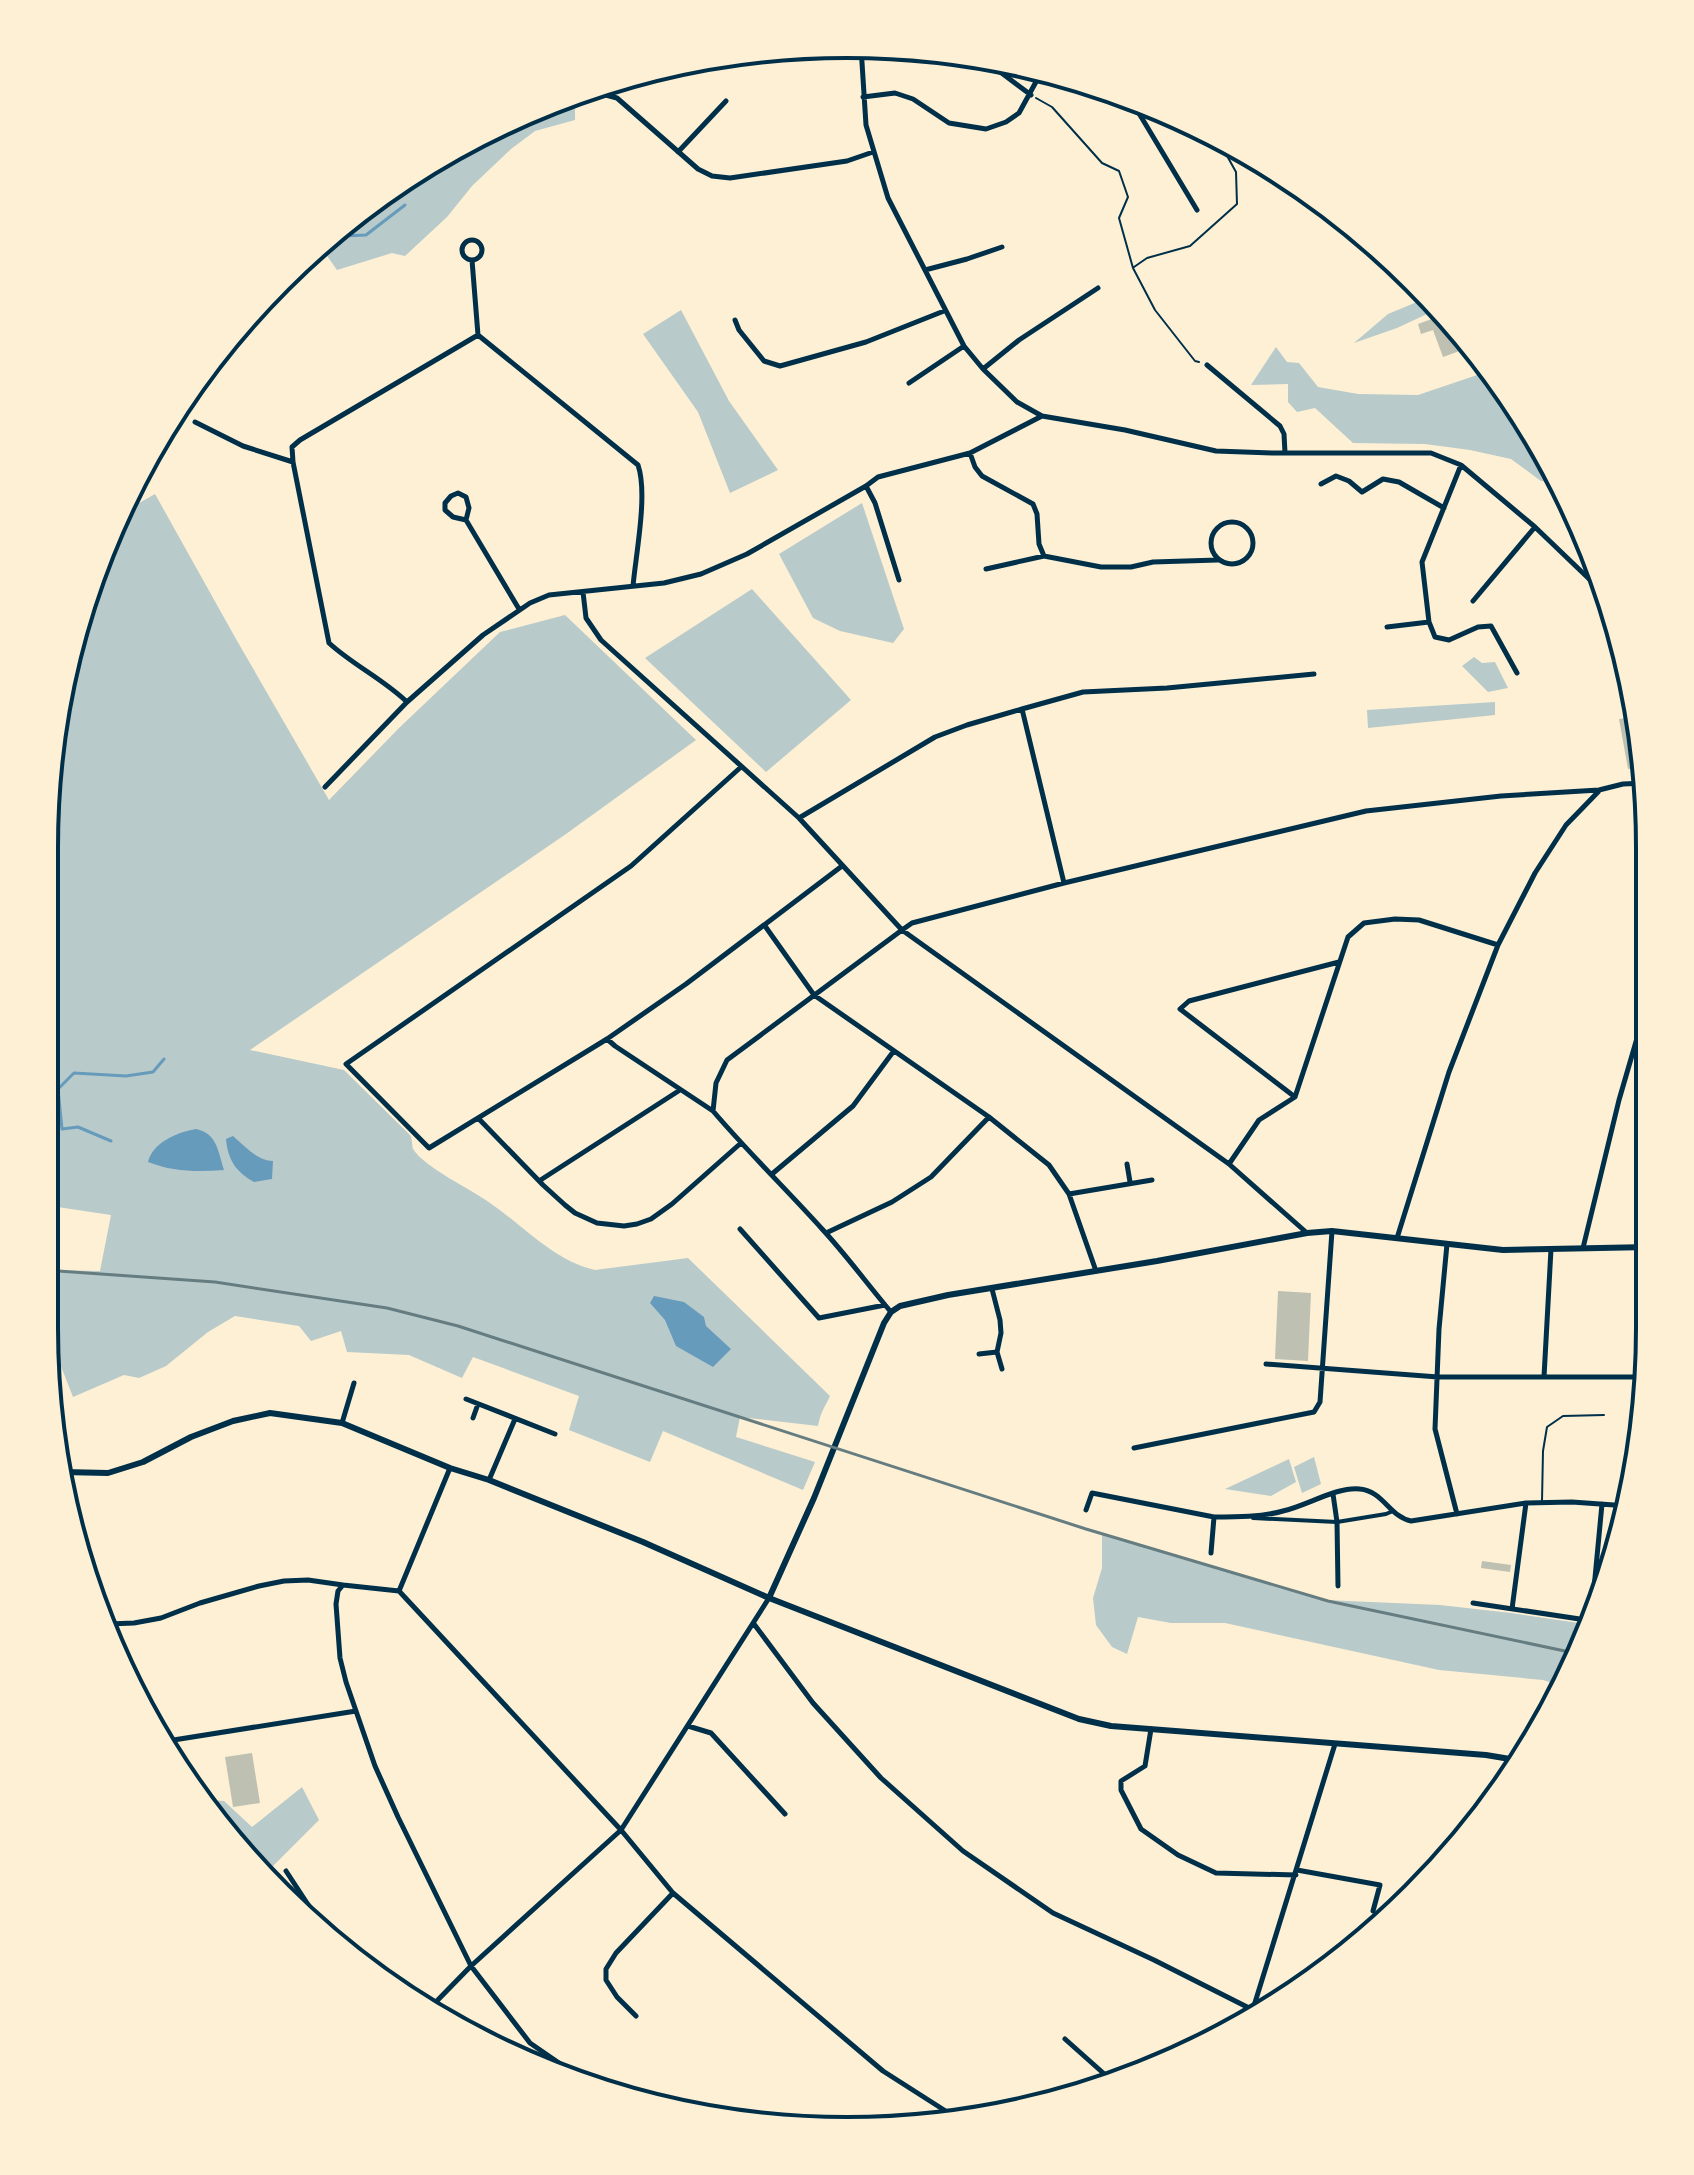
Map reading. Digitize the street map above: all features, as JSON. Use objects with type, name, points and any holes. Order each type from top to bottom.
[{"type":"street","points":[[861,59],[866,125],[888,198],[964,346],[1017,402],[1042,416],[1125,430],[1216,451],[1431,453],[1461,465],[1535,527],[1588,578]]},
{"type":"street","points":[[1002,73],[1031,95]]},
{"type":"street","points":[[863,97],[895,93],[913,99],[949,123],[986,129],[1006,122],[1019,113],[1037,82]]},
{"type":"street","points":[[608,96],[617,98],[698,169],[712,176],[730,178],[847,161],[873,152]]},
{"type":"street","points":[[678,152],[726,101]]},
{"type":"street","points":[[1140,115],[1197,210]]},
{"type":"street","points":[[925,270],[1002,247]]},
{"type":"street","points":[[472,260],[478,335],[638,465],[642,494],[633,586]]},
{"type":"street","points":[[983,369],[1019,340],[1098,288]]},
{"type":"street","points":[[735,320],[739,330],[764,361],[780,366],[866,342],[944,311]]},
{"type":"street","points":[[407,702],[390,686],[346,659],[329,643],[292,447],[478,335]]},
{"type":"street","points":[[909,383],[964,346]]},
{"type":"street","points":[[1207,365],[1280,426],[1284,434],[1285,453]]},
{"type":"street","points":[[325,787],[407,702],[483,635],[519,609],[549,595],[664,583],[701,574],[747,554],[878,477],[970,453],[1042,416]]},
{"type":"street","points":[[195,422],[243,446],[293,462]]},
{"type":"street","points":[[970,453],[982,476],[1033,504],[1037,514],[1039,544],[1044,556]]},
{"type":"street","points":[[1461,465],[1422,562],[1429,622],[1435,637],[1449,640],[1478,627],[1491,626],[1517,673]]},
{"type":"street","points":[[1321,484],[1336,476],[1349,481],[1362,492],[1383,479],[1399,482],[1444,508]]},
{"type":"street","points":[[866,486],[875,503],[899,580]]},
{"type":"street","points":[[466,520],[453,517],[445,510],[445,503],[451,496],[458,493],[466,497],[469,508],[466,520],[519,609]]},
{"type":"street","points":[[986,569],[1044,556],[1101,567],[1131,567],[1165,561],[1218,560],[1239,563],[1250,554],[1253,540],[1247,527],[1234,521],[1215,528],[1210,541],[1218,560]]},
{"type":"street","points":[[1473,601],[1535,527]]},
{"type":"street","points":[[583,592],[586,618],[601,640],[799,818],[902,930],[1229,1164],[1307,1233]]},
{"type":"street","points":[[1387,627],[1429,622]]},
{"type":"street","points":[[799,818],[935,737],[1022,709],[1083,692],[1167,688],[1314,674]]},
{"type":"street","points":[[1022,709],[1064,883]]},
{"type":"street","points":[[741,767],[631,866],[346,1064],[429,1148],[607,1039],[765,926],[842,866]]},
{"type":"street","points":[[713,1111],[716,1083],[727,1060],[912,923],[1064,883],[1366,811],[1501,796],[1599,790],[1633,784]]},
{"type":"street","points":[[1397,1238],[1449,1072],[1498,945],[1535,873],[1566,825],[1599,790]]},
{"type":"street","points":[[1229,1164],[1259,1120],[1295,1097],[1348,937],[1364,923],[1419,920],[1498,945]]},
{"type":"street","points":[[765,926],[814,995],[989,1117],[1049,1165],[1069,1194],[1096,1271]]},
{"type":"street","points":[[1295,1097],[1180,1009],[1189,1001],[1339,962]]},
{"type":"street","points":[[607,1039],[713,1111],[826,1233],[891,1312]]},
{"type":"street","points":[[1583,1248],[1636,1042]]},
{"type":"street","points":[[772,1174],[853,1106],[893,1052]]},
{"type":"street","points":[[539,1181],[680,1090]]},
{"type":"street","points":[[826,1233],[892,1202],[931,1177],[989,1117]]},
{"type":"street","points":[[478,1118],[565,1205],[597,1223],[637,1224],[662,1213],[741,1143]]},
{"type":"street","points":[[1127,1164],[1130,1182]]},
{"type":"street","points":[[1069,1194],[1152,1180]]},
{"type":"street","points":[[740,1229],[819,1318],[885,1305]]},
{"type":"street","points":[[1134,1448],[1314,1412],[1320,1402],[1332,1231]]},
{"type":"street","points":[[437,2001],[621,1830],[769,1598],[814,1498],[884,1323],[891,1312],[900,1306],[1332,1231],[1503,1250],[1636,1247]]},
{"type":"street","points":[[1447,1244],[1439,1329],[1435,1429],[1457,1514]]},
{"type":"street","points":[[1544,1377],[1551,1249]]},
{"type":"street","points":[[992,1289],[1001,1333],[997,1352],[1002,1369]]},
{"type":"street","points":[[979,1354],[997,1352]]},
{"type":"street","points":[[1266,1364],[1438,1377],[1634,1377]]},
{"type":"street","points":[[342,1423],[354,1383]]},
{"type":"street","points":[[466,1399],[555,1434]]},
{"type":"street","points":[[473,1418],[478,1404]]},
{"type":"street","points":[[71,1472],[108,1473],[143,1462],[191,1437],[233,1421],[270,1413],[342,1423],[643,1542],[769,1598],[1079,1719],[1111,1726],[1508,1759]]},
{"type":"street","points":[[489,1480],[515,1419]]},
{"type":"street","points":[[399,1591],[450,1468]]},
{"type":"street","points":[[1231,1517],[1282,1512],[1346,1488],[1364,1489],[1378,1495],[1402,1519],[1421,1520],[1526,1503],[1615,1505]]},
{"type":"street","points":[[1086,1510],[1092,1493],[1214,1517],[1337,1522],[1393,1511]]},
{"type":"street","points":[[1333,1494],[1337,1522],[1338,1586]]},
{"type":"street","points":[[1512,1609],[1526,1503]]},
{"type":"street","points":[[1596,1576],[1602,1504]]},
{"type":"street","points":[[1211,1553],[1214,1517]]},
{"type":"street","points":[[116,1624],[161,1618],[200,1603],[284,1581],[308,1580],[399,1591],[621,1830],[673,1893],[883,2071],[945,2111]]},
{"type":"street","points":[[343,1585],[338,1591],[336,1604],[340,1658],[375,1766],[392,1805],[471,1966],[530,2043],[557,2061]]},
{"type":"street","points":[[1473,1603],[1580,1618]]},
{"type":"street","points":[[754,1624],[813,1703],[881,1778],[963,1851],[1053,1913],[1249,2007]]},
{"type":"street","points":[[175,1740],[356,1711]]},
{"type":"street","points":[[688,1726],[711,1733],[785,1814]]},
{"type":"street","points":[[1151,1729],[1145,1766],[1121,1781],[1121,1790],[1141,1829],[1178,1855],[1216,1873],[1296,1873],[1380,1885],[1373,1911]]},
{"type":"street","points":[[1255,2003],[1335,1744]]},
{"type":"street","points":[[286,1871],[306,1902]]},
{"type":"street","points":[[636,2016],[617,1997],[606,1980],[606,1969],[616,1953],[673,1893]]},
{"type":"street","points":[[1065,2039],[1104,2074]]},
{"type":"lane","points":[[1542,1503],[1543,1451],[1547,1427],[1563,1416],[1604,1415]]},
{"type":"path","points":[[1031,95],[1052,107],[1102,163],[1119,171],[1128,197],[1119,218],[1133,268],[1155,310],[1195,361],[1207,365]]},
{"type":"shaded area","points":[[575,108],[575,120],[535,131],[511,149],[405,256],[392,253],[337,270],[326,255],[409,191],[498,139]]},
{"type":"shaded area","points":[[1417,302],[1428,314],[1354,343],[1388,314]]},
{"type":"shaded area","points":[[681,310],[729,401],[778,470],[730,493],[698,412],[643,334]]},
{"type":"shaded area","points":[[1276,347],[1287,362],[1299,363],[1318,387],[1358,394],[1418,395],[1478,375],[1503,409],[1546,482],[1511,459],[1470,450],[1425,444],[1353,443],[1315,408],[1297,412],[1288,402],[1288,384],[1251,385]]},
{"type":"shaded area","points":[[155,494],[329,800],[500,632],[565,615],[696,740],[566,834],[250,1050],[344,1070],[411,1136],[413,1149],[427,1163],[490,1203],[566,1259],[595,1270],[688,1258],[830,1396],[818,1426],[740,1417],[736,1437],[815,1462],[803,1490],[663,1431],[650,1462],[569,1430],[579,1396],[473,1357],[462,1378],[409,1355],[347,1352],[341,1331],[311,1341],[299,1326],[235,1316],[208,1332],[166,1366],[139,1378],[124,1375],[73,1397],[59,1362],[58,1270],[100,1271],[111,1215],[58,1207],[60,795],[73,693],[85,643],[100,593],[136,505]]},
{"type":"shaded area","points":[[862,503],[904,629],[893,643],[840,631],[813,618],[779,554]]},
{"type":"shaded area","points":[[752,589],[851,700],[766,772],[645,658]]},
{"type":"shaded area","points":[[1474,657],[1482,663],[1495,662],[1508,688],[1488,692],[1462,666]]},
{"type":"shaded area","points":[[1495,702],[1495,715],[1368,728],[1367,710]]},
{"type":"shaded area","points":[[1314,1457],[1321,1484],[1302,1493],[1294,1467]]},
{"type":"shaded area","points":[[1289,1459],[1296,1482],[1271,1496],[1225,1489]]},
{"type":"shaded area","points":[[1102,1534],[1325,1600],[1440,1605],[1579,1623],[1552,1683],[1439,1670],[1225,1623],[1171,1623],[1138,1617],[1127,1654],[1112,1647],[1096,1625],[1093,1598],[1102,1568]]},
{"type":"shaded area","points":[[302,1787],[319,1820],[272,1867],[216,1801],[224,1801],[252,1827]]},
{"type":"water","points":[[196,1129],[213,1139],[224,1170],[167,1168],[148,1162],[155,1149],[174,1135]]},
{"type":"water","points":[[233,1136],[256,1156],[273,1161],[272,1179],[254,1182],[238,1170],[227,1146],[226,1139]]},
{"type":"water","points":[[654,1296],[684,1302],[704,1317],[706,1326],[731,1349],[713,1367],[676,1346],[665,1320],[650,1303]]},
{"type":"building","points":[[1432,319],[1460,351],[1443,357],[1433,330],[1421,334],[1418,324]]},
{"type":"building","points":[[1625,718],[1631,769],[1628,769],[1619,719]]},
{"type":"building","points":[[1278,1291],[1311,1293],[1308,1361],[1275,1359]]},
{"type":"building","points":[[1482,1561],[1511,1565],[1510,1572],[1481,1568]]},
{"type":"building","points":[[252,1753],[260,1803],[233,1807],[225,1757]]},
{"type":"waterway","points":[[349,236],[366,235],[405,205]]},
{"type":"waterway","points":[[111,1141],[78,1127],[62,1129],[58,1089],[74,1073],[126,1076],[153,1072],[164,1059]]},
{"type":"railway","points":[[58,1271],[215,1282],[387,1308],[458,1326],[1086,1529],[1328,1601],[1566,1651]]}]
